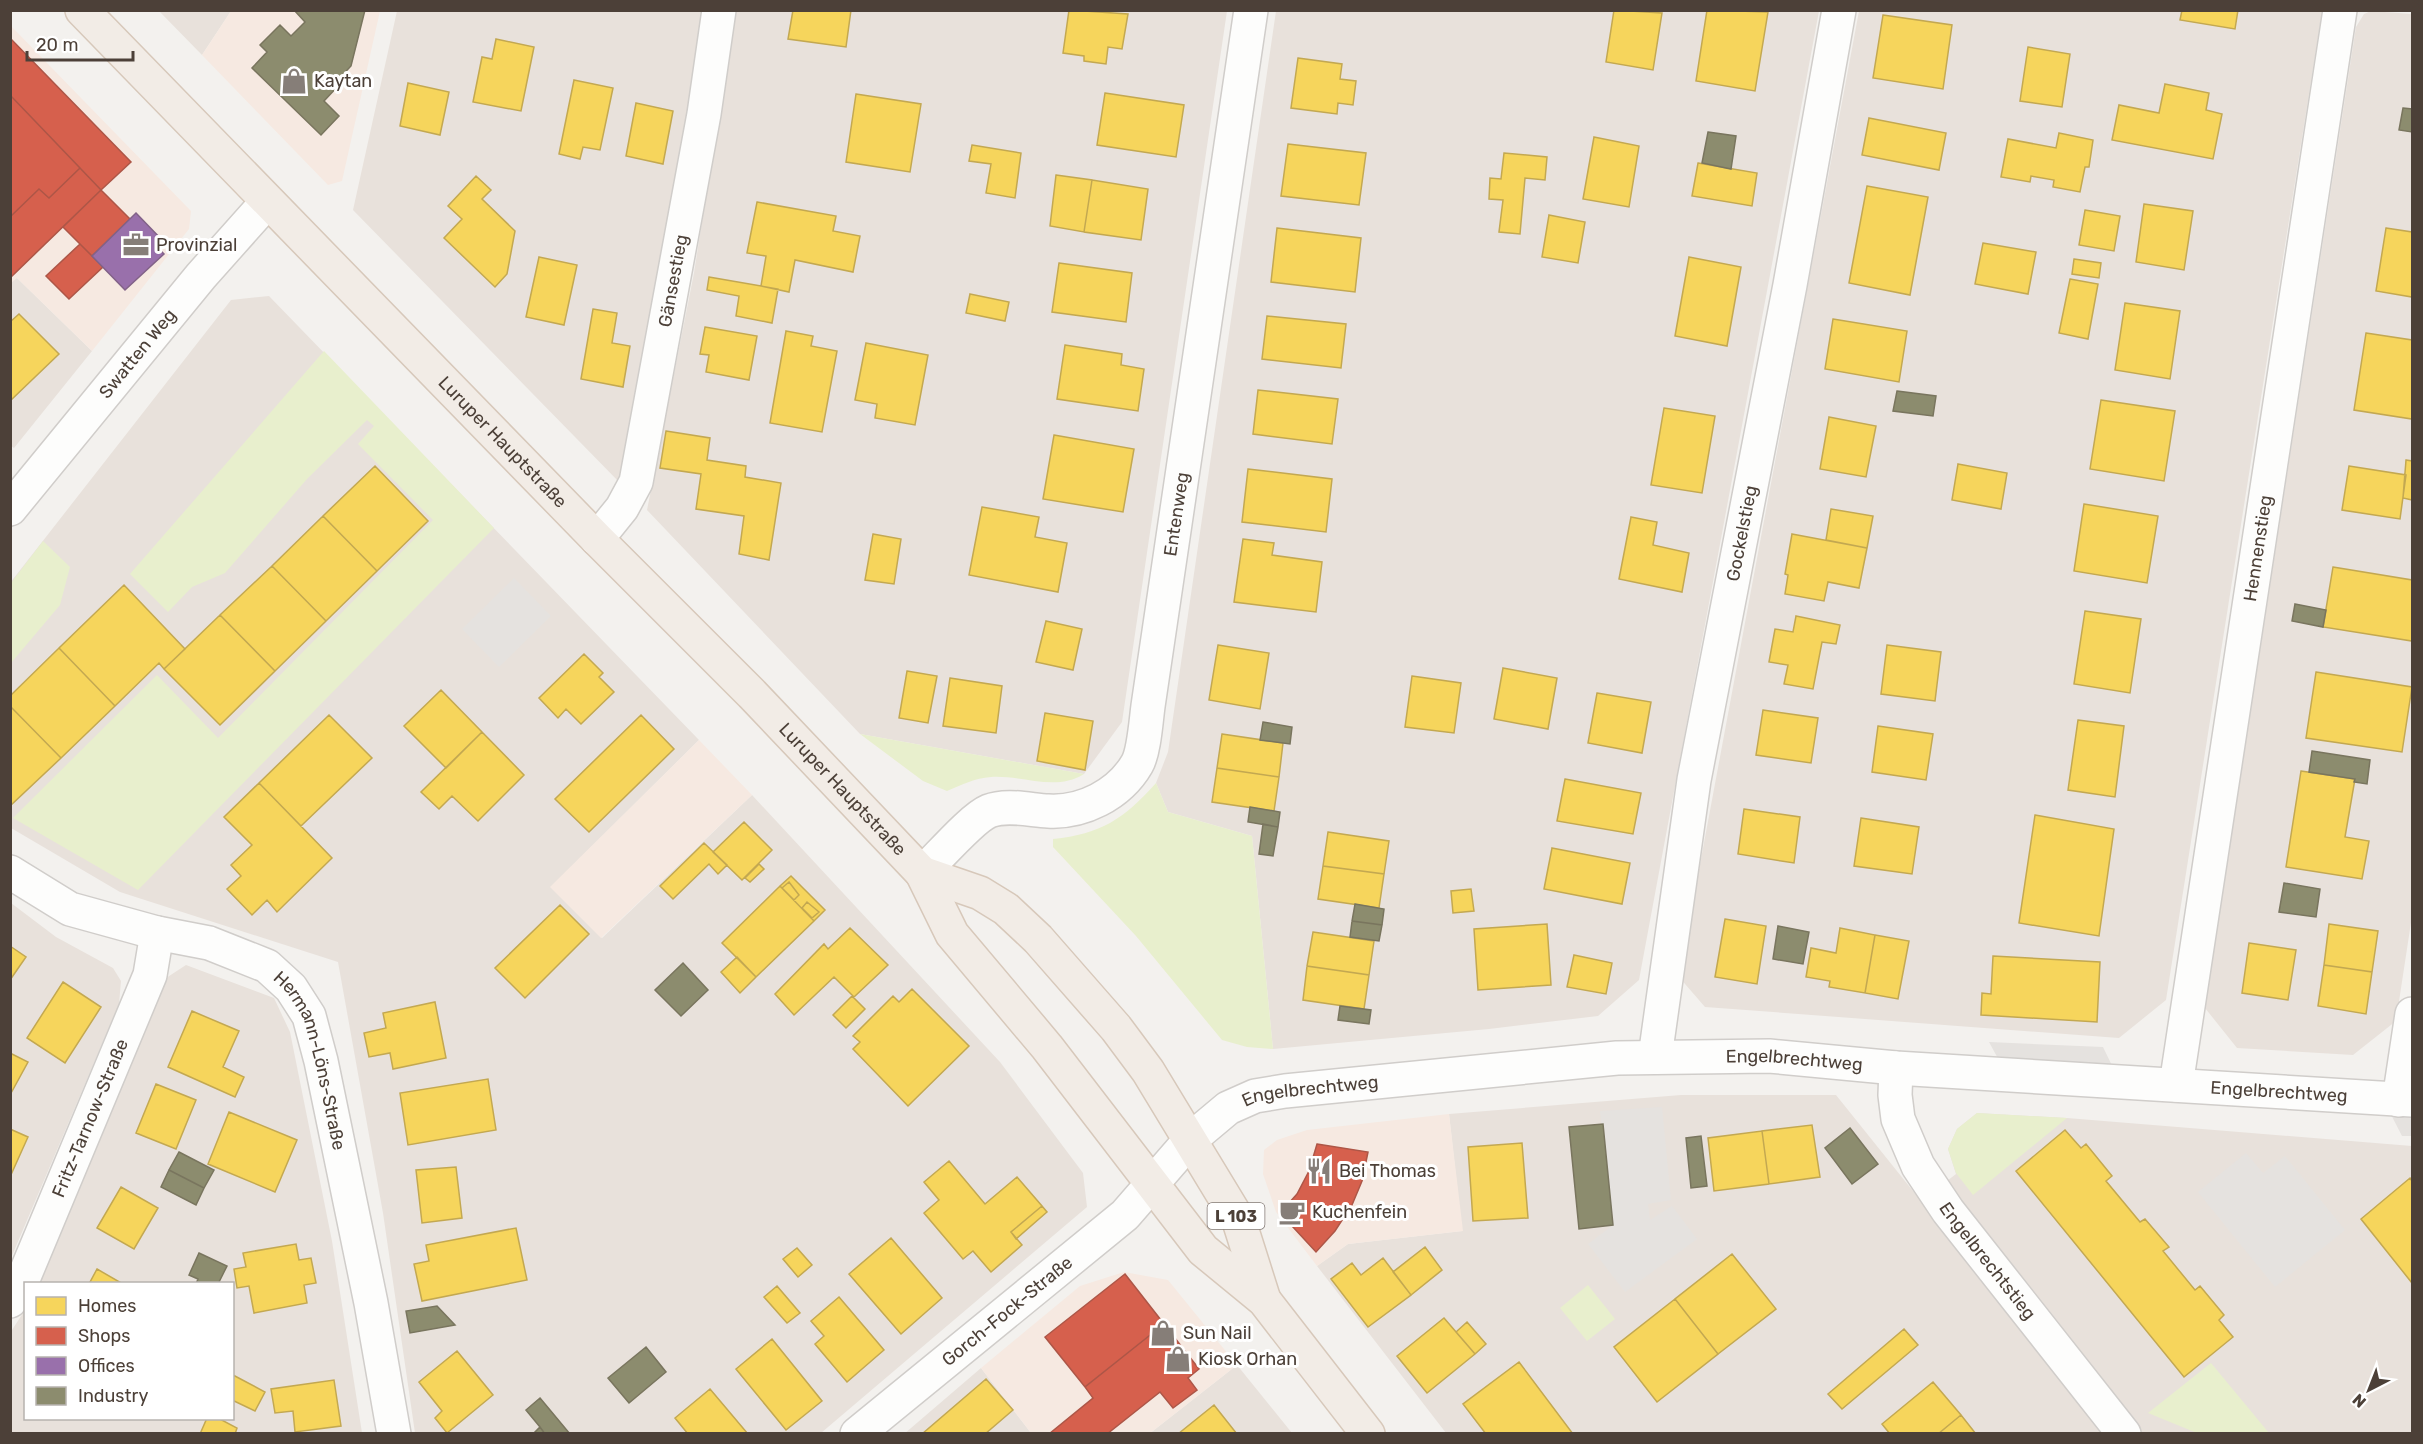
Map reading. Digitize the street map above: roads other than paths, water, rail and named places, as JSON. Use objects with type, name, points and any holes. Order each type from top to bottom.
[{"type":"main road","name":"Luruper Hauptstraße","points":[[82,10],[267,202],[753,694],[922,873],[952,934],[1047,1047],[1152,1183]]},
{"type":"main road","points":[[922,873],[959,884],[992,899],[1038,939],[1116,1028],[1148,1071],[1191,1139]]},
{"type":"main road","name":"L 103","points":[[1191,1139],[1239,1221],[1264,1300]]},
{"type":"main road","name":"L 103","points":[[1152,1183],[1203,1250],[1264,1300],[1368,1434]]},
{"type":"street","name":"Gänsestieg","points":[[597,538],[622,508],[636,482],[704,114],[719,10]]},
{"type":"street","name":"Entenweg","points":[[922,873],[986,812],[1019,809],[1050,812],[1077,810],[1097,802],[1121,783],[1138,764],[1149,706],[1251,10]]},
{"type":"street","name":"Gockelstieg","points":[[1655,1057],[1694,780],[1790,285],[1839,10]]},
{"type":"street","name":"Hennenstieg","points":[[2175,1085],[2340,10]]},
{"type":"street","name":"Swatten Weg","points":[[10,508],[214,260],[267,202]]},
{"type":"street","name":"Hermann-Löns-Straße","points":[[10,872],[70,909],[157,933],[208,943],[267,966],[291,988],[309,1016],[371,1303],[394,1434]]},
{"type":"street","name":"Fritz-Tarnow-Straße","points":[[10,1301],[21,1284],[150,975],[157,933]]},
{"type":"street","points":[[2405,1100],[2412,1014]]},
{"type":"street","name":"Engelbrechtweg","points":[[1152,1183],[1191,1139],[1228,1108],[1255,1096],[1285,1090],[1617,1058],[1769,1056],[1896,1068],[2405,1100]]},
{"type":"street","name":"Engelbrechtstieg","points":[[1896,1068],[1895,1095],[1898,1119],[1918,1166],[1948,1211],[2124,1434]]},
{"type":"street","name":"Gorch-Fock-Straße","points":[[857,1434],[1125,1215],[1152,1183]]},
{"type":"place","name":"Kaytan","points":[[294,81]]},
{"type":"place","name":"Provinzial","points":[[136,245]]},
{"type":"place","name":"Bei Thomas","points":[[1319,1171]]},
{"type":"place","name":"Kuchenfein","points":[[1292,1212]]},
{"type":"place","name":"Sun Nail","points":[[1163,1333]]},
{"type":"place","name":"Kiosk Orhan","points":[[1178,1359]]}]
